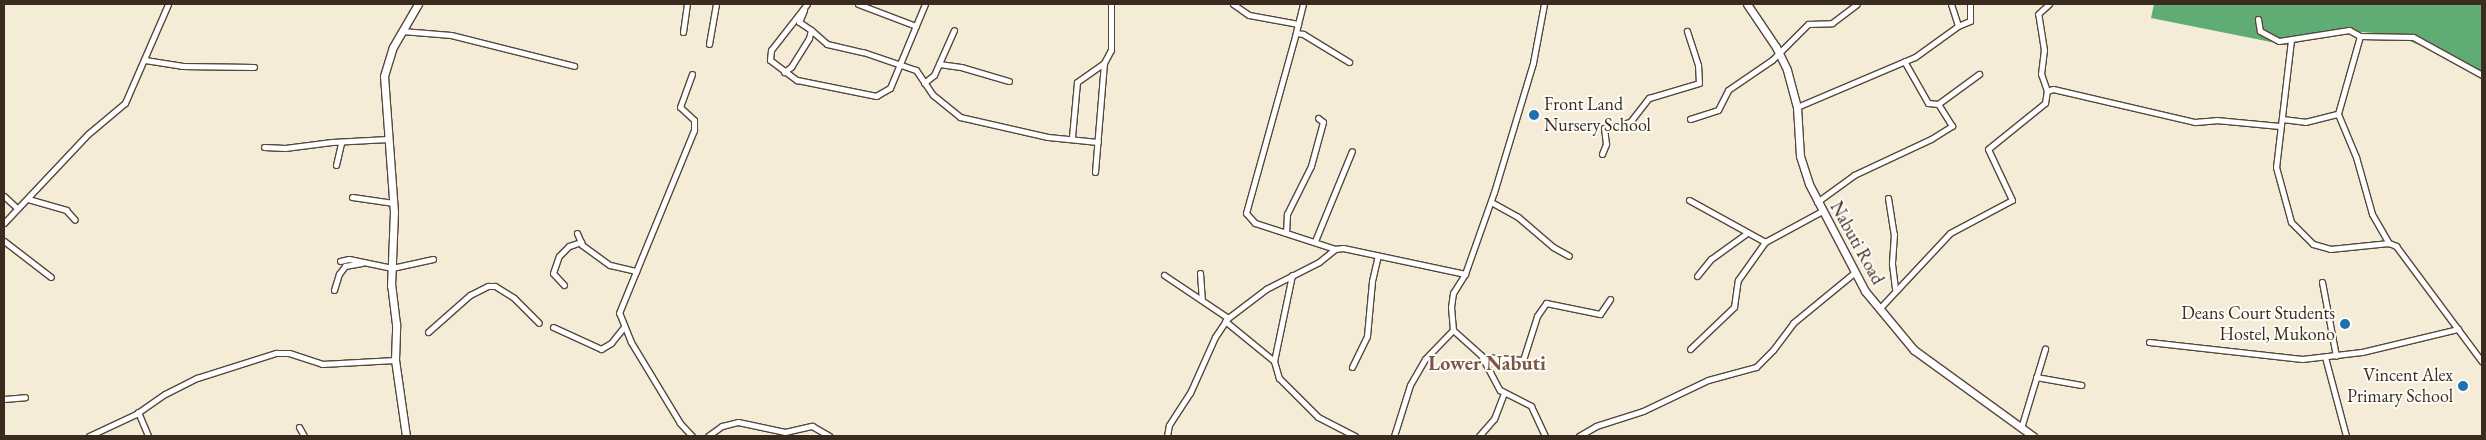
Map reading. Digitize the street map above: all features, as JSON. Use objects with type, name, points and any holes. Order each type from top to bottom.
[{"type":"street","points":[[4,224],[17,208],[28,199],[41,181],[88,134],[125,104],[168,4]]},
{"type":"street","points":[[406,436],[396,360],[392,268],[394,203],[384,76],[402,31],[418,4]]},
{"type":"street","points":[[683,32],[687,4]]},
{"type":"street","points":[[709,44],[716,4]]},
{"type":"street","points":[[807,4],[799,22],[827,44],[900,63],[916,70],[924,83],[964,118],[1048,137],[1072,137],[1077,141],[1098,142]]},
{"type":"street","points":[[807,4],[769,55],[770,60],[797,80],[829,88],[881,96],[890,88],[925,4]]},
{"type":"street","points":[[858,4],[916,26]]},
{"type":"street","points":[[1095,172],[1104,63],[1112,46],[1111,4]]},
{"type":"street","points":[[1233,4],[1249,15],[1298,24]]},
{"type":"street","points":[[1303,4],[1246,213],[1255,222],[1335,249],[1465,274]]},
{"type":"street","points":[[1394,436],[1410,385],[1425,360],[1453,330],[1453,293],[1465,274],[1491,202],[1533,63],[1544,4]]},
{"type":"street","name":"Nabuti Road","points":[[1747,4],[1779,53],[1797,107],[1800,156],[1817,202],[1878,310],[1914,350],[2033,436]]},
{"type":"street","points":[[1690,119],[1712,114],[1728,90],[1779,53],[1808,24],[1832,22],[1858,4]]},
{"type":"street","points":[[1951,4],[1958,26]]},
{"type":"street","points":[[1797,107],[1904,61],[1958,26],[1970,21],[1970,4]]},
{"type":"street","points":[[1878,310],[1895,289],[1958,227],[2012,200],[1988,149],[2040,109],[2045,103],[2047,91],[2041,74],[2044,50],[2038,14],[2050,4]]},
{"type":"street","points":[[2258,19],[2260,31],[2266,36],[2279,41],[2349,30],[2360,36],[2413,37],[2482,75]]},
{"type":"street","points":[[784,72],[806,46],[811,30]]},
{"type":"street","points":[[924,83],[930,80],[954,30]]},
{"type":"street","points":[[402,31],[451,35],[574,66]]},
{"type":"street","points":[[1602,154],[1606,144],[1604,128],[1630,122],[1650,98],[1699,83],[1698,65],[1686,31]]},
{"type":"street","points":[[1296,34],[1303,34],[1349,62]]},
{"type":"street","points":[[2360,36],[2338,114],[2356,157],[2372,214],[2388,243]]},
{"type":"street","points":[[2291,40],[2280,126],[2280,150],[2276,168],[2285,208],[2294,228],[2313,244],[2335,250],[2388,243],[2402,250],[2482,362]]},
{"type":"street","points":[[145,60],[182,66],[254,66]]},
{"type":"street","points":[[1904,61],[1928,103],[1938,104],[1978,74]]},
{"type":"street","points":[[1072,137],[1077,82],[1104,63]]},
{"type":"street","points":[[939,64],[961,67],[1010,81]]},
{"type":"street","points":[[692,74],[680,107],[694,120],[694,130],[619,313],[624,327],[680,423],[692,436]]},
{"type":"street","points":[[2047,91],[2053,89],[2195,122],[2216,120],[2280,126]]},
{"type":"street","points":[[1817,202],[1854,175],[1917,146],[1952,126],[1938,104]]},
{"type":"street","points":[[2282,119],[2311,121],[2338,114]]},
{"type":"street","points":[[1286,233],[1287,214],[1311,166],[1322,122],[1318,118]]},
{"type":"street","points":[[264,147],[285,148],[388,139]]},
{"type":"street","points":[[336,165],[341,143]]},
{"type":"street","points":[[1315,241],[1352,150]]},
{"type":"street","points":[[4,196],[17,208]]},
{"type":"street","points":[[352,197],[394,203]]},
{"type":"street","points":[[1888,198],[1894,234],[1892,264],[1895,289]]},
{"type":"street","points":[[28,199],[66,210],[75,220]]},
{"type":"street","points":[[1688,200],[1765,242]]},
{"type":"street","points":[[1491,202],[1518,217],[1553,247],[1569,256]]},
{"type":"street","points":[[1690,349],[1734,307],[1738,280],[1765,242],[1822,211]]},
{"type":"street","points":[[577,233],[581,242],[610,264],[636,271]]},
{"type":"street","points":[[1697,276],[1711,259],[1747,233]]},
{"type":"street","points":[[4,241],[51,277]]},
{"type":"street","points":[[564,286],[553,273],[559,256],[569,246],[581,242]]},
{"type":"street","points":[[1167,436],[1169,426],[1190,393],[1226,320],[1266,289],[1319,262],[1335,249]]},
{"type":"street","points":[[1352,367],[1367,336],[1372,281],[1378,256]]},
{"type":"street","points":[[340,261],[349,259],[392,268],[434,259]]},
{"type":"street","points":[[334,290],[339,274],[345,266],[362,263]]},
{"type":"street","points":[[1579,436],[1590,430],[1643,411],[1708,380],[1756,367],[1773,350],[1793,323],[1855,272]]},
{"type":"street","points":[[1200,273],[1202,300]]},
{"type":"street","points":[[1164,274],[1202,300],[1274,361],[1282,383],[1318,417],[1355,436]]},
{"type":"street","points":[[1274,361],[1292,276]]},
{"type":"street","points":[[2322,282],[2336,356]]},
{"type":"street","points":[[428,332],[470,295],[488,286],[494,286],[514,298],[539,323]]},
{"type":"street","points":[[1483,357],[1523,360],[1537,316],[1546,303],[1600,314],[1610,299]]},
{"type":"street","points":[[553,327],[601,349],[606,348],[624,327]]},
{"type":"street","points":[[2149,342],[2286,359],[2336,356],[2425,339],[2458,329]]},
{"type":"street","points":[[1453,330],[1483,357],[1504,393],[1531,406],[1545,436]]},
{"type":"street","points":[[2021,428],[2044,349]]},
{"type":"street","points":[[89,436],[100,434],[165,394],[197,378],[276,353],[289,353],[322,364],[396,360]]},
{"type":"street","points":[[2325,357],[2346,436]]},
{"type":"street","points":[[2036,377],[2081,385]]},
{"type":"street","points":[[1479,436],[1494,418],[1504,393]]},
{"type":"street","points":[[4,399],[25,397]]},
{"type":"street","points":[[138,412],[148,436]]},
{"type":"street","points":[[708,436],[722,426],[738,422],[785,432],[812,426],[829,436]]},
{"type":"street","points":[[300,427],[304,436]]},
{"type":"street","points":[[1590,430],[1594,436]]},
{"type":"green space","points":[[2154,4],[2482,4],[2482,71],[2395,35],[2351,31],[2286,45],[2151,18]]},
{"type":"place","name":"Front Land Nursery School","points":[[1534,115]]},
{"type":"place","name":"Deans Court Students Hostel, Mukono","points":[[2345,324]]},
{"type":"place","name":"Vincent Alex Primary School","points":[[2463,386]]},
{"type":"district","name":"Lower Nabuti","points":[[1487,363]]}]
